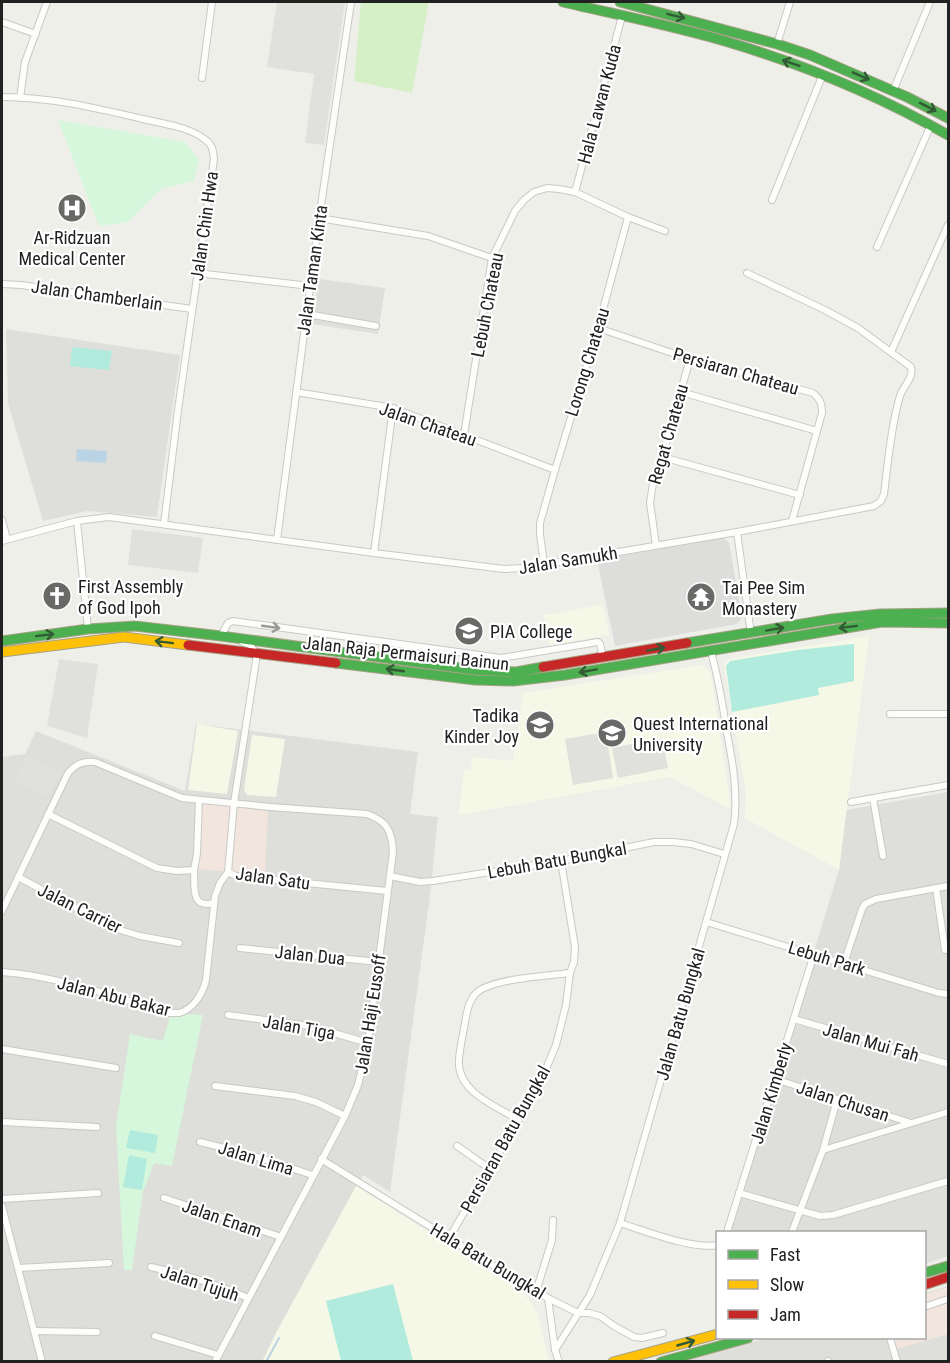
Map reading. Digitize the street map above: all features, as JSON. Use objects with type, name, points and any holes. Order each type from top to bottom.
[{"type":"main road","points":[[563,2],[726,42],[823,74],[894,105],[948,135]]},
{"type":"main road","points":[[624,2],[777,44],[824,60],[948,118]]},
{"type":"main road","name":"Jalan Raja Permaisuri Bainun","points":[[2,640],[127,626],[223,636],[475,670],[516,672],[832,619],[880,614],[948,613]]},
{"type":"main road","name":"Jalan Raja Permaisuri Bainun","points":[[2,652],[124,637],[475,680],[513,681],[565,675],[711,651],[835,628],[882,622],[948,623]]},
{"type":"main road","points":[[676,645],[681,647],[704,645],[711,651]]},
{"type":"main road","points":[[926,1272],[948,1266]]},
{"type":"main road","points":[[926,1284],[948,1277]]},
{"type":"main road","points":[[613,1362],[716,1334]]},
{"type":"main road","points":[[661,1362],[745,1339]]},
{"type":"street","points":[[20,98],[26,62],[47,2]]},
{"type":"street","points":[[202,78],[212,2]]},
{"type":"street","name":"Jalan Taman Kinta","points":[[277,540],[319,218],[351,2]]},
{"type":"street","points":[[777,44],[790,2]]},
{"type":"street","points":[[893,91],[930,2]]},
{"type":"street","name":"Hala Lawan Kuda","points":[[575,192],[622,16]]},
{"type":"street","points":[[2,22],[36,34]]},
{"type":"street","points":[[772,200],[823,74]]},
{"type":"street","name":"Jalan Chin Hwa","points":[[2,97],[76,104],[188,130],[209,142],[213,148],[214,159],[164,524]]},
{"type":"street","points":[[877,247],[931,125]]},
{"type":"street","name":"Lebuh Chateau","points":[[464,435],[492,258],[516,211],[534,192],[547,188],[575,192]]},
{"type":"street","points":[[575,192],[628,217],[665,231]]},
{"type":"street","name":"Lorong Chateau","points":[[544,565],[540,523],[598,328],[628,217]]},
{"type":"street","points":[[319,218],[428,236],[492,258]]},
{"type":"street","points":[[747,273],[858,328],[891,352],[948,225]]},
{"type":"street","points":[[197,273],[310,286]]},
{"type":"street","name":"Jalan Chamberlain","points":[[2,284],[192,309]]},
{"type":"street","points":[[307,314],[376,326]]},
{"type":"street","name":"Persiaran Chateau","points":[[598,328],[690,359],[813,393],[819,398],[822,405],[817,430],[792,522]]},
{"type":"street","name":"Jalan Samukh","points":[[4,540],[77,520],[109,517],[374,554],[504,569],[544,565],[866,509],[874,507],[881,501],[884,494],[897,410],[902,392],[912,375],[911,367],[891,352]]},
{"type":"street","name":"Regat Chateau","points":[[656,545],[650,503],[653,483],[690,359]]},
{"type":"street","name":"Jalan Chateau","points":[[296,392],[393,408],[555,470]]},
{"type":"street","points":[[681,392],[817,430]]},
{"type":"street","points":[[374,554],[393,408]]},
{"type":"street","points":[[662,457],[800,495]]},
{"type":"street","points":[[2,520],[4,540]]},
{"type":"street","points":[[77,520],[88,629]]},
{"type":"street","points":[[737,532],[750,634]]},
{"type":"street","name":"Jalan Raja Permaisuri Bainun","points":[[223,636],[228,622],[232,621],[501,658],[598,642],[603,658]]},
{"type":"street","points":[[223,636],[250,645],[257,654],[234,803]]},
{"type":"street","name":"Jalan Batu Bungkal","points":[[555,1350],[590,1294],[620,1223],[734,824],[735,776],[719,683],[711,651]]},
{"type":"street","points":[[534,654],[536,669]]},
{"type":"street","points":[[890,714],[948,714]]},
{"type":"street","name":"Jalan Haji Eusoff","points":[[2,911],[68,773],[75,765],[84,761],[95,762],[182,798],[367,814],[386,825],[392,837],[393,852],[368,1043],[358,1085],[345,1116],[216,1358]]},
{"type":"street","points":[[851,802],[948,785]]},
{"type":"street","points":[[873,798],[883,856]]},
{"type":"street","points":[[199,800],[197,854],[194,870],[195,897],[201,904],[214,903]]},
{"type":"street","name":"Jalan Satu","points":[[234,803],[228,872],[236,876],[387,891]]},
{"type":"street","points":[[48,814],[157,868],[177,871],[194,870]]},
{"type":"street","name":"Lebuh Batu Bungkal","points":[[390,876],[420,882],[433,881],[561,861],[654,842],[691,844],[724,854]]},
{"type":"street","name":"Persiaran Batu Bungkal","points":[[449,1238],[541,1081],[556,1045],[566,1005],[575,947],[561,861]]},
{"type":"street","name":"Jalan Abu Bakar","points":[[2,972],[58,981],[169,1013],[187,1010],[203,990],[206,980],[214,903],[220,883],[228,872]]},
{"type":"street","name":"Jalan Carrier","points":[[18,877],[114,928],[140,936],[179,943]]},
{"type":"street","points":[[844,963],[865,904],[876,899],[948,886]]},
{"type":"street","points":[[936,888],[945,950]]},
{"type":"street","name":"Lebuh Park","points":[[706,922],[948,994]]},
{"type":"street","name":"Jalan Dua","points":[[240,948],[379,962]]},
{"type":"street","name":"Jalan Kimberly","points":[[728,1231],[814,954]]},
{"type":"street","points":[[519,1120],[476,1095],[462,1079],[458,1060],[468,1008],[473,997],[482,989],[496,984],[570,973]]},
{"type":"street","name":"Jalan Tiga","points":[[228,1016],[310,1026],[368,1043]]},
{"type":"street","name":"Jalan Mui Fah","points":[[794,1019],[948,1064]]},
{"type":"street","points":[[2,1049],[116,1068]]},
{"type":"street","name":"Jalan Chusan","points":[[775,1079],[911,1124]]},
{"type":"street","points":[[215,1086],[295,1096],[316,1102],[345,1116]]},
{"type":"street","points":[[793,1231],[823,1150],[837,1100]]},
{"type":"street","points":[[823,1150],[948,1112]]},
{"type":"street","points":[[2,1122],[97,1127]]},
{"type":"street","name":"Jalan Lima","points":[[200,1142],[248,1153],[312,1175]]},
{"type":"street","points":[[457,1146],[490,1169]]},
{"type":"street","name":"Hala Batu Bungkal","points":[[321,1159],[536,1292],[578,1313],[600,1316],[634,1337],[642,1338],[663,1333]]},
{"type":"street","points":[[739,1193],[820,1216],[833,1215],[948,1181]]},
{"type":"street","points":[[2,1199],[98,1193]]},
{"type":"street","name":"Jalan Enam","points":[[164,1198],[281,1237]]},
{"type":"street","points":[[2,1206],[42,1362]]},
{"type":"street","points":[[536,1292],[552,1240],[553,1220]]},
{"type":"street","points":[[620,1223],[700,1246],[716,1245]]},
{"type":"street","points":[[18,1268],[109,1263]]},
{"type":"street","name":"Jalan Tujuh","points":[[151,1268],[184,1274],[248,1298]]},
{"type":"street","points":[[548,1298],[555,1350],[559,1362]]},
{"type":"street","points":[[926,1305],[948,1299]]},
{"type":"street","points":[[34,1331],[97,1332]]},
{"type":"street","points":[[155,1336],[216,1358]]},
{"type":"street","points":[[890,1339],[897,1362]]},
{"type":"shaded area","points":[[277,2],[345,2],[324,145],[305,143],[314,74],[267,67]]},
{"type":"shaded area","points":[[319,279],[385,288],[378,334],[312,324]]},
{"type":"shaded area","points":[[6,329],[180,355],[157,517],[87,511],[43,521],[8,403]]},
{"type":"shaded area","points":[[132,529],[203,538],[198,573],[128,565]]},
{"type":"shaded area","points":[[723,538],[729,542],[742,618],[737,624],[615,646],[597,560]]},
{"type":"shaded area","points":[[600,605],[604,609],[609,635],[549,645],[544,615]]},
{"type":"shaded area","points":[[869,636],[839,870],[745,818],[746,792],[724,665],[729,659]]},
{"type":"shaded area","points":[[59,659],[98,664],[87,738],[47,726]]},
{"type":"shaded area","points":[[702,665],[711,673],[731,809],[669,777],[459,815],[464,769],[470,770],[473,757],[513,761],[523,693]]},
{"type":"shaded area","points":[[196,724],[418,752],[410,814],[438,817],[431,888],[390,1192],[363,1175],[265,1361],[2,1361],[2,757],[25,754],[36,731],[185,791]]},
{"type":"shaded area","points":[[197,724],[238,731],[227,794],[188,790]]},
{"type":"shaded area","points":[[606,732],[613,778],[573,785],[565,739]]},
{"type":"shaded area","points":[[252,735],[285,739],[276,797],[247,795],[244,790]]},
{"type":"shaded area","points":[[662,738],[668,768],[618,778],[612,748]]},
{"type":"shaded area","points":[[27,755],[61,772],[47,797],[14,780]]},
{"type":"shaded area","points":[[948,792],[948,1256],[926,1264],[926,1231],[727,1231],[839,870],[846,810]]},
{"type":"shaded area","points":[[200,801],[268,808],[265,875],[196,869]]},
{"type":"shaded area","points":[[356,1186],[523,1292],[537,1312],[549,1361],[262,1362]]},
{"type":"shaded area","points":[[948,1286],[948,1361],[690,1362],[691,1359],[764,1339],[926,1339],[926,1293]]},
{"type":"shaded area","points":[[948,1287],[948,1334],[894,1350],[890,1339],[926,1339],[926,1294]]},
{"type":"green space","points":[[361,2],[429,2],[412,93],[354,81]]},
{"type":"green space","points":[[58,120],[185,142],[199,160],[194,181],[161,189],[128,222],[99,226]]},
{"type":"green space","points":[[72,347],[112,351],[109,370],[70,366]]},
{"type":"green space","points":[[854,644],[854,681],[818,688],[819,695],[732,712],[726,666],[730,661]]},
{"type":"green space","points":[[203,1015],[172,1166],[154,1163],[143,1192],[132,1270],[124,1270],[116,1126],[130,1034],[163,1041],[170,1016]]},
{"type":"green space","points":[[130,1130],[158,1135],[155,1153],[126,1148]]},
{"type":"green space","points":[[129,1155],[147,1159],[142,1190],[123,1187]]},
{"type":"green space","points":[[393,1284],[413,1361],[341,1361],[326,1301]]},
{"type":"water","points":[[77,449],[107,451],[106,463],[76,461]]},
{"type":"waterway","points":[[266,1362],[279,1338]]},
{"type":"traffic: fast","points":[[563,2],[708,36],[757,51],[841,82],[922,120],[948,135]]},
{"type":"traffic: fast","points":[[620,2],[810,55],[907,97],[948,118]]},
{"type":"traffic: fast","points":[[687,643],[832,619],[880,614],[948,613]]},
{"type":"traffic: fast","points":[[336,663],[475,680],[513,681],[565,675],[882,622],[948,623]]},
{"type":"traffic: fast","points":[[2,641],[88,629],[135,626],[475,670],[516,672],[543,667]]},
{"type":"traffic: fast","points":[[926,1272],[948,1266]]},
{"type":"traffic: fast","points":[[661,1362],[744,1339]]},
{"type":"traffic: slow","points":[[2,652],[124,637],[188,645]]},
{"type":"traffic: slow","points":[[613,1362],[716,1335]]},
{"type":"traffic: jam","points":[[543,667],[687,643]]},
{"type":"traffic: jam","points":[[188,645],[336,663]]},
{"type":"traffic: jam","points":[[926,1284],[948,1277]]},
{"type":"place","name":"Ar-Ridzuan Medical Center","points":[[72,208]]},
{"type":"place","name":"First Assembly of God Ipoh","points":[[57,596]]},
{"type":"place","name":"Tai Pee Sim Monastery","points":[[701,597]]},
{"type":"place","name":"PIA College","points":[[469,631]]},
{"type":"place","name":"Tadika Kinder Joy","points":[[540,725]]},
{"type":"place","name":"Quest International University","points":[[612,733]]}]
